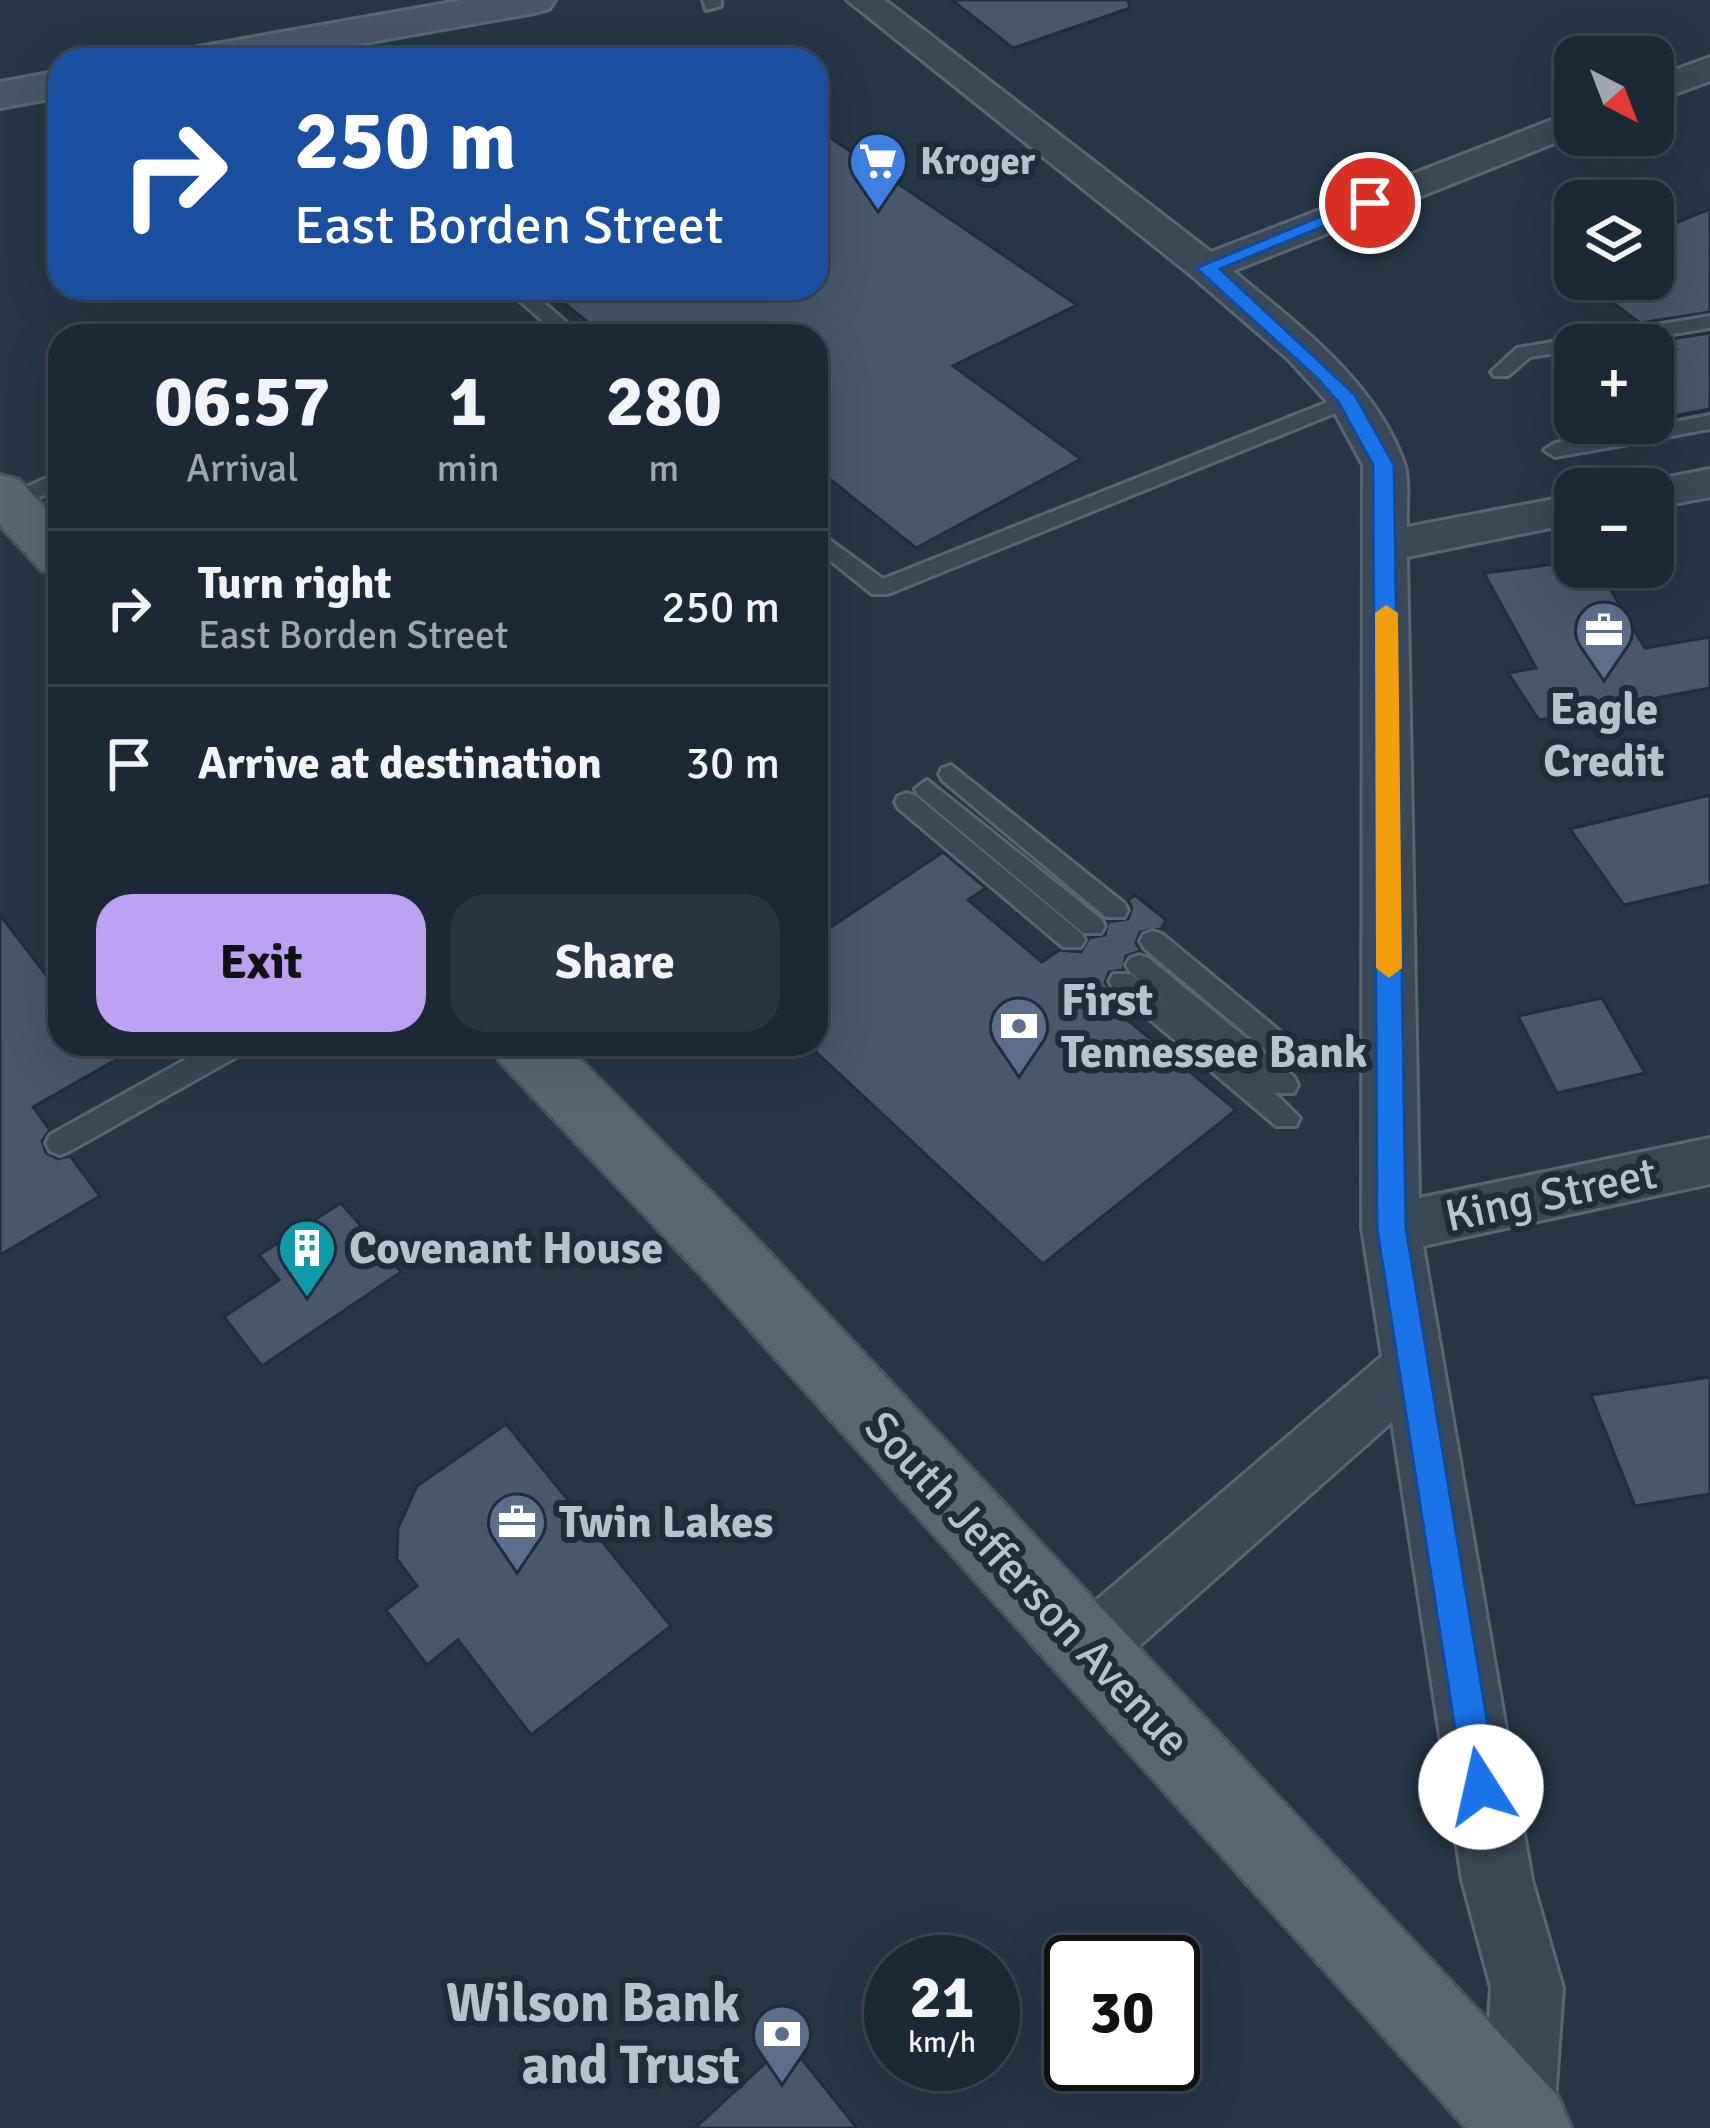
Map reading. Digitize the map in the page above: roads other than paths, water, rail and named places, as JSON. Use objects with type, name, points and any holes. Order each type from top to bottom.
[{"type":"main road","points":[[5,498],[48,544]]},
{"type":"main road","name":"South Jefferson Avenue","points":[[536,1056],[728,1255],[1522,2124]]},
{"type":"street","points":[[287,48],[534,0]]},
{"type":"street","points":[[865,0],[1206,268],[1302,350],[1348,400],[1384,465],[1391,1228],[1410,1370],[1497,1880],[1527,1988],[1522,2124]]},
{"type":"street","points":[[1674,83],[1710,68]]},
{"type":"street","points":[[0,95],[48,86]]},
{"type":"street","points":[[1206,268],[1554,130]]},
{"type":"street","points":[[1674,490],[1710,483]]},
{"type":"street","points":[[1386,546],[1554,513]]},
{"type":"street","name":"King Street","points":[[1391,1228],[1710,1161]]},
{"type":"street","points":[[1088,1649],[1410,1370]]},
{"type":"lane","points":[[529,300],[558,324]]},
{"type":"lane","points":[[1501,372],[1524,352],[1710,322]]},
{"type":"lane","points":[[828,547],[880,590],[1348,400]]},
{"type":"lane","points":[[1674,429],[1710,422]]},
{"type":"lane","points":[[1555,450],[1591,444]]},
{"type":"lane","points":[[5,498],[48,483]]},
{"type":"lane","points":[[951,774],[1115,910]]},
{"type":"lane","points":[[917,796],[1082,933]]},
{"type":"lane","points":[[1138,962],[1285,1049]]},
{"type":"lane","points":[[1138,962],[1284,1085]]},
{"type":"lane","points":[[1138,962],[1286,1118]]},
{"type":"lane","points":[[60,1143],[215,1056]]},
{"type":"place","name":"Kroger","points":[[878,212]]},
{"type":"place","name":"Eagle Credit","points":[[1604,681]]},
{"type":"place","name":"First Tennessee Bank","points":[[1019,1077]]},
{"type":"place","name":"Covenant House","points":[[307,1299]]},
{"type":"place","name":"Twin Lakes","points":[[517,1573]]},
{"type":"place","name":"Wilson Bank and Trust","points":[[782,2085]]}]
